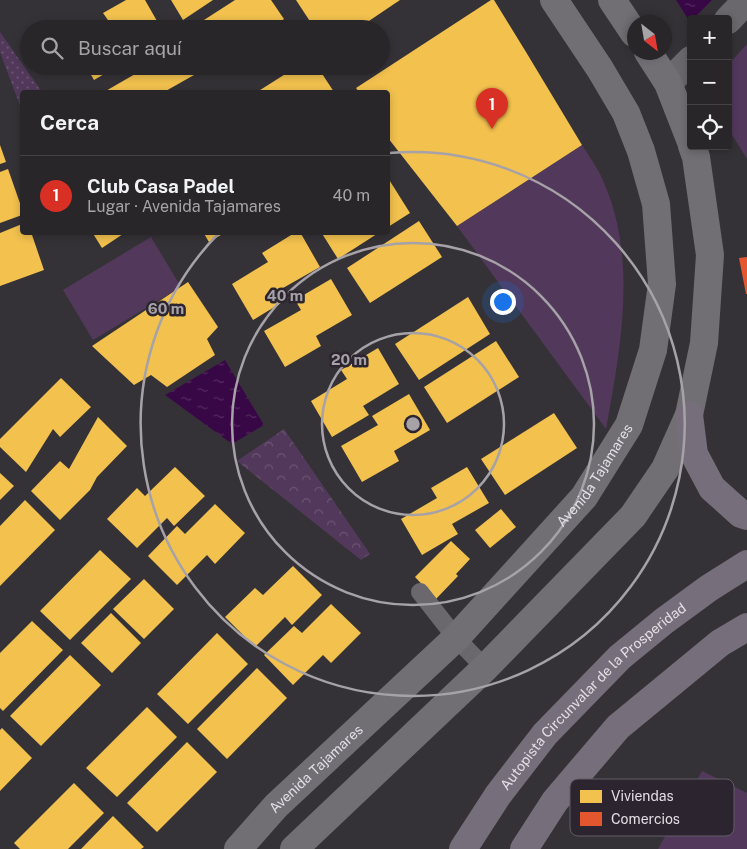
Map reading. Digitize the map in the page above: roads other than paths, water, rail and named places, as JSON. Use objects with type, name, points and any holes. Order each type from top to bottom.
[{"type":"highway","points":[[689,415],[694,454],[712,488],[741,514],[747,516]]},
{"type":"highway","name":"Autopista Circunvalar de la Prosperidad","points":[[463,849],[498,795],[545,734],[620,658],[664,621],[709,588],[747,564]]},
{"type":"highway","points":[[574,779],[618,727],[720,643],[747,627]]},
{"type":"highway","points":[[524,849],[555,801],[570,783]]},
{"type":"street","name":"Avenida Tajamares","points":[[238,849],[276,806],[456,638],[584,496],[628,425],[653,350],[662,284],[656,204],[641,151],[626,113],[600,69],[554,0]]},
{"type":"street","points":[[612,0],[627,22]]},
{"type":"street","points":[[732,16],[747,0]]},
{"type":"street","points":[[653,60],[668,83],[687,132]]},
{"type":"street","points":[[668,83],[687,64]]},
{"type":"street","points":[[294,849],[485,668],[633,516],[664,469],[689,415],[704,343],[710,255],[693,150]]},
{"type":"lane","points":[[420,592],[456,638],[485,668]]},
{"type":"water","points":[[676,0],[712,0],[697,15],[687,15],[687,17]]},
{"type":"water","points":[[225,360],[264,425],[232,444],[165,395]]},
{"type":"place","name":"Club Casa Padel","points":[[492,129]]}]
